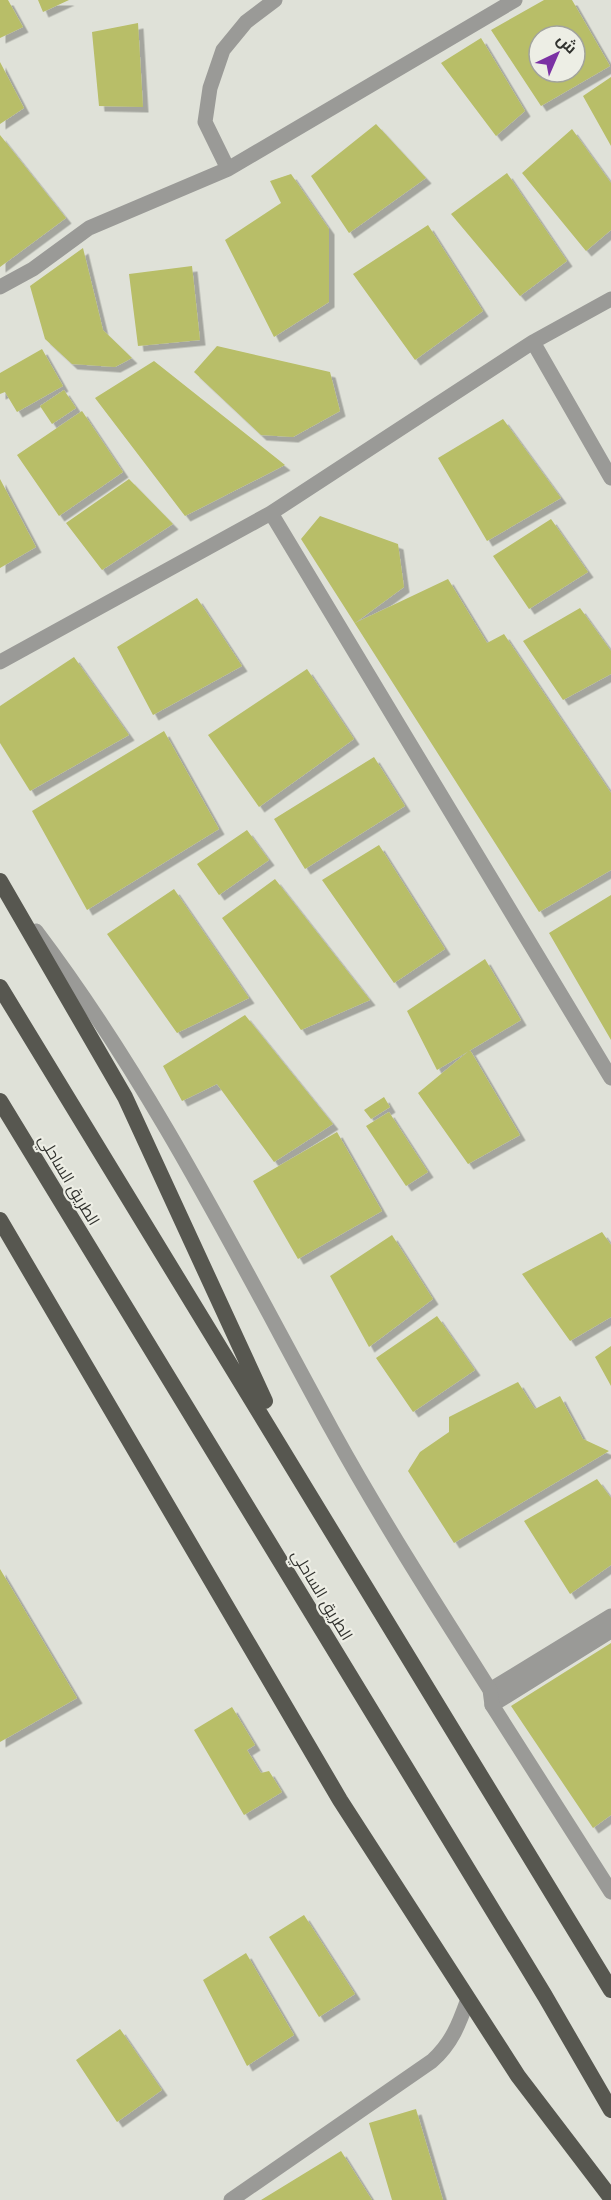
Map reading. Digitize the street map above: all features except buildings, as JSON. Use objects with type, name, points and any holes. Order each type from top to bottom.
[{"type":"highway","points":[[0,881],[125,1097],[297,1470]]},
{"type":"highway","points":[[0,987],[297,1470],[611,1990]]},
{"type":"highway","name":"الطريق الساحلي","points":[[0,1101],[532,1976],[611,2110]]},
{"type":"highway","points":[[1,1225],[340,1800],[518,2076],[611,2198]]},
{"type":"street","points":[[228,169],[205,122],[210,88],[223,50],[246,22],[275,0]]},
{"type":"street","points":[[0,287],[33,268],[89,228],[228,169],[515,0]]},
{"type":"street","points":[[0,662],[271,513],[533,342],[611,299]]},
{"type":"street","points":[[533,342],[611,478]]},
{"type":"street","points":[[271,513],[611,1078]]},
{"type":"street","points":[[13,901],[77,986],[189,1166],[398,1546],[611,1892]]},
{"type":"street","points":[[491,1698],[611,1616]]},
{"type":"street","points":[[491,1698],[611,1631]]},
{"type":"street","points":[[231,2200],[432,2061],[446,2048],[455,2034],[468,1999]]}]
